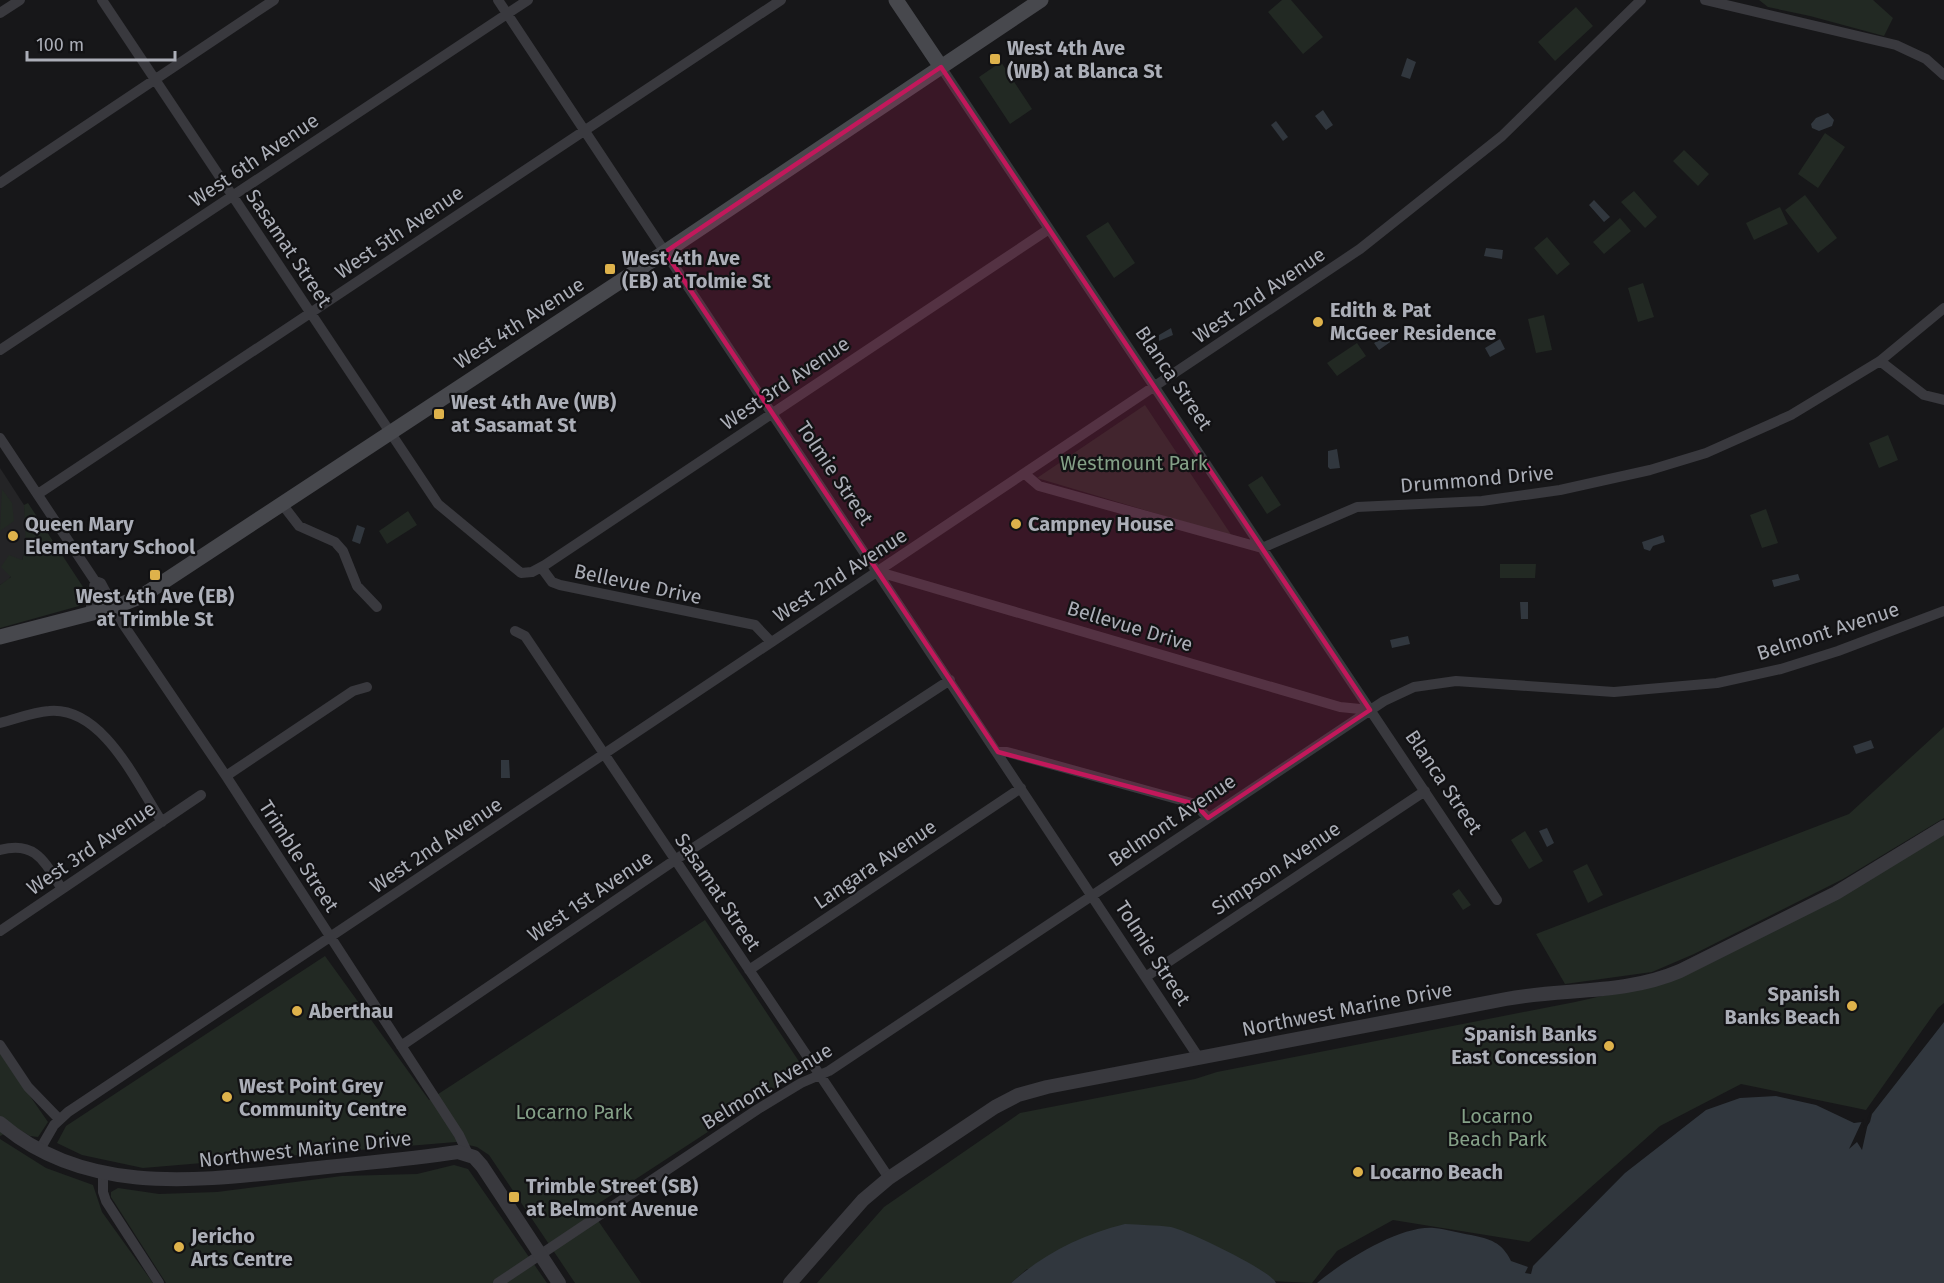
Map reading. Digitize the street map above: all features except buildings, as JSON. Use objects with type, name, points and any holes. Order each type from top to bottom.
[{"type":"main road","name":"Blanca Street","points":[[896,0],[941,67]]},
{"type":"main road","name":"West 4th Avenue","points":[[0,637],[112,608],[142,596],[665,252],[1041,0]]},
{"type":"street","points":[[0,13],[20,0]]},
{"type":"street","name":"Sasamat Street","points":[[102,0],[438,504],[515,570],[521,573],[542,567]]},
{"type":"street","points":[[0,183],[274,0]]},
{"type":"street","name":"Tolmie Street","points":[[498,0],[999,752],[1199,1058]]},
{"type":"street","name":"West 6th Avenue","points":[[0,350],[528,0]]},
{"type":"street","name":"West 5th Avenue","points":[[38,494],[781,0]]},
{"type":"street","name":"West 2nd Avenue","points":[[39,1151],[59,1119],[1335,267],[1430,195],[1520,119],[1641,0]]},
{"type":"street","points":[[1705,0],[1896,45],[1926,59],[1944,75]]},
{"type":"street","name":"Blanca Street","points":[[941,67],[1497,900]]},
{"type":"street","name":"West 3rd Avenue","points":[[542,567],[1049,229]]},
{"type":"street","name":"Drummond Drive","points":[[1262,548],[1357,507],[1482,501],[1560,490],[1650,470],[1707,453],[1791,415],[1880,362],[1944,308]]},
{"type":"street","points":[[1880,362],[1924,395],[1944,400]]},
{"type":"street","name":"Trimble Street","points":[[0,438],[95,581],[101,583],[112,608],[226,776],[459,1135],[468,1154]]},
{"type":"street","points":[[1025,474],[1039,486],[1262,548]]},
{"type":"street","points":[[282,504],[298,526],[335,542],[343,551],[357,586],[377,607]]},
{"type":"street","name":"Bellevue Drive","points":[[542,567],[552,582],[560,585],[755,626],[771,642]]},
{"type":"street","name":"Bellevue Drive","points":[[879,572],[1340,707],[1370,710]]},
{"type":"street","points":[[90,614],[95,581]]},
{"type":"street","name":"Belmont Avenue","points":[[498,1283],[758,1109],[829,1071],[1370,710],[1414,687],[1456,681],[1614,692],[1717,683],[1808,661],[1944,611]]},
{"type":"street","name":"Sasamat Street","points":[[515,631],[525,636],[889,1178]]},
{"type":"street","name":"West 1st Avenue","points":[[401,1046],[675,860],[950,680]]},
{"type":"street","points":[[226,776],[353,691],[367,687]]},
{"type":"street","points":[[0,723],[50,711],[64,712],[92,723],[110,742],[162,822]]},
{"type":"street","points":[[999,752],[1007,752],[1195,804],[1208,818]]},
{"type":"street","name":"Langara Avenue","points":[[748,970],[1022,788]]},
{"type":"street","name":"Simpson Avenue","points":[[1147,976],[1425,791]]},
{"type":"street","name":"West 3rd Avenue","points":[[0,931],[201,795]]},
{"type":"street","name":"Northwest Marine Drive","points":[[790,1283],[863,1200],[889,1178],[981,1116],[1018,1095],[1047,1087],[1509,998],[1624,987],[1655,980],[1680,971],[1836,893],[1944,827]]},
{"type":"street","points":[[0,850],[12,846],[31,850],[43,860],[62,889]]},
{"type":"street","points":[[0,1045],[28,1087],[59,1119]]},
{"type":"street","name":"Northwest Marine Drive","points":[[0,1123],[39,1151],[77,1167],[104,1174],[177,1181],[458,1152],[468,1154]]},
{"type":"street","points":[[468,1154],[479,1161],[559,1283]]},
{"type":"street","points":[[104,1174],[103,1192],[106,1201],[159,1283]]},
{"type":"highlighted area","points":[[941,67],[1370,710],[1208,818],[1195,804],[998,752],[665,252]]},
{"type":"shaded area","points":[[1407,58],[1416,62],[1410,79],[1401,76]]},
{"type":"shaded area","points":[[1323,110],[1333,125],[1326,130],[1315,116]]},
{"type":"shaded area","points":[[1828,113],[1834,120],[1832,126],[1819,131],[1812,128],[1811,124],[1816,118]]},
{"type":"shaded area","points":[[1276,121],[1288,137],[1283,141],[1271,125]]},
{"type":"shaded area","points":[[1594,200],[1610,217],[1604,222],[1589,205]]},
{"type":"shaded area","points":[[1486,248],[1503,250],[1502,259],[1484,256]]},
{"type":"shaded area","points":[[1171,328],[1173,335],[1159,341],[1159,335]]},
{"type":"shaded area","points":[[1388,332],[1393,340],[1379,350],[1374,343]]},
{"type":"shaded area","points":[[1500,339],[1505,349],[1490,357],[1485,348]]},
{"type":"shaded area","points":[[1337,449],[1340,468],[1330,469],[1328,451]]},
{"type":"shaded area","name":"Queen Mary Elementary School","points":[[0,468],[24,505],[26,547],[22,560],[8,580],[0,585]]},
{"type":"shaded area","points":[[357,525],[365,528],[360,544],[352,541]]},
{"type":"shaded area","points":[[1663,535],[1665,542],[1653,546],[1650,551],[1644,549],[1642,542]]},
{"type":"shaded area","points":[[1798,574],[1800,580],[1774,587],[1772,580]]},
{"type":"shaded area","points":[[1520,602],[1528,602],[1528,619],[1521,619]]},
{"type":"shaded area","points":[[1408,636],[1410,644],[1392,648],[1390,640]]},
{"type":"shaded area","points":[[1871,740],[1874,748],[1856,754],[1853,746]]},
{"type":"shaded area","points":[[501,760],[509,760],[510,778],[501,778]]},
{"type":"shaded area","points":[[1547,828],[1554,843],[1547,847],[1539,831]]},
{"type":"shaded area","points":[[1944,1022],[1944,1283],[1317,1283],[1341,1265],[1389,1239],[1405,1232],[1434,1228],[1478,1236],[1495,1242],[1504,1249],[1511,1261],[1528,1267],[1525,1273],[1531,1274],[1533,1266],[1625,1173],[1706,1110],[1740,1098],[1776,1096],[1816,1105],[1854,1123],[1862,1122],[1860,1129],[1863,1132],[1872,1114]]},
{"type":"shaded area","points":[[1125,1224],[1165,1226],[1180,1230],[1245,1261],[1271,1277],[1276,1283],[1011,1283],[1064,1246]]},
{"type":"green space","points":[[1282,0],[1291,0],[1323,37],[1303,54],[1268,12]]},
{"type":"green space","points":[[1759,0],[1873,0],[1893,18],[1884,36],[1768,7]]},
{"type":"green space","points":[[1576,7],[1593,26],[1555,61],[1538,42]]},
{"type":"green space","points":[[1001,62],[1032,109],[1010,124],[979,77]]},
{"type":"green space","points":[[1825,133],[1845,147],[1818,188],[1798,174]]},
{"type":"green space","points":[[1684,150],[1709,174],[1698,186],[1673,161]]},
{"type":"green space","points":[[1634,191],[1657,217],[1645,228],[1621,202]]},
{"type":"green space","points":[[1805,195],[1837,238],[1818,253],[1785,210]]},
{"type":"green space","points":[[1780,207],[1788,224],[1754,240],[1746,223]]},
{"type":"green space","points":[[1620,218],[1631,231],[1604,254],[1593,242]]},
{"type":"green space","points":[[1108,222],[1135,263],[1114,278],[1086,236]]},
{"type":"green space","points":[[1547,237],[1570,264],[1557,275],[1534,248]]},
{"type":"green space","points":[[1643,283],[1654,317],[1638,322],[1628,288]]},
{"type":"green space","points":[[1544,315],[1552,350],[1536,353],[1528,319]]},
{"type":"green space","points":[[1357,343],[1366,356],[1337,376],[1327,363]]},
{"type":"green space","name":"Westmount Park","points":[[1145,405],[1232,536],[1037,478]]},
{"type":"green space","points":[[1888,435],[1898,460],[1879,468],[1869,443]]},
{"type":"green space","points":[[1262,476],[1281,505],[1267,514],[1248,485]]},
{"type":"green space","points":[[2,489],[12,503],[14,521],[0,531]]},
{"type":"green space","points":[[28,503],[87,593],[79,606],[0,628],[0,585],[11,577],[1,567],[9,555],[22,560],[26,547],[24,505]]},
{"type":"green space","points":[[1766,509],[1778,543],[1762,548],[1750,515]]},
{"type":"green space","points":[[408,511],[417,525],[387,544],[379,531]]},
{"type":"green space","points":[[1500,564],[1536,564],[1535,578],[1500,578]]},
{"type":"green space","points":[[1944,727],[1944,818],[1843,879],[1694,954],[1652,972],[1565,984],[1536,934],[1849,814]]},
{"type":"green space","points":[[1525,831],[1543,861],[1529,869],[1511,840]]},
{"type":"green space","name":"Locarno Beach Park","points":[[1944,832],[1944,1003],[1938,1008],[1866,1110],[1741,1084],[1660,1126],[1529,1242],[1393,1220],[1337,1251],[1312,1283],[1027,1269],[1011,1283],[817,1283],[884,1207],[1020,1113],[1665,982]]},
{"type":"green space","points":[[1587,864],[1603,895],[1588,903],[1573,871]]},
{"type":"green space","points":[[1459,889],[1471,905],[1463,910],[1452,894]]},
{"type":"green space","name":"Locarno Park","points":[[705,920],[804,1069],[590,1209],[641,1283],[575,1283],[489,1155],[477,1147],[456,1142],[143,1168],[82,1155],[57,1143],[66,1126],[325,956],[429,1100]]},
{"type":"green space","points":[[0,1053],[48,1122],[38,1137],[30,1136],[17,1128],[0,1136]]},
{"type":"green space","points":[[0,1139],[46,1168],[93,1185],[102,1212],[153,1283],[0,1283]]},
{"type":"green space","points":[[454,1165],[468,1169],[547,1283],[166,1283],[111,1197],[111,1192],[118,1188],[159,1194],[217,1192],[342,1176],[417,1174]]},
{"type":"pier","points":[[1871,1110],[1862,1150],[1857,1142],[1849,1149],[1863,1119],[1864,1128]]},
{"type":"place","name":"West 4th Ave (WB) at Blanca St","points":[[995,59]]},
{"type":"place","name":"West 4th Ave (EB) at Tolmie St","points":[[610,269]]},
{"type":"place","name":"Edith & Pat McGeer Residence","points":[[1318,322]]},
{"type":"place","name":"West 4th Ave (WB) at Sasamat St","points":[[439,414]]},
{"type":"place","name":"Campney House","points":[[1016,524]]},
{"type":"place","name":"Queen Mary Elementary School","points":[[13,536]]},
{"type":"place","name":"West 4th Ave (EB) at Trimble St","points":[[155,575]]},
{"type":"place","name":"Spanish Banks Beach","points":[[1852,1006]]},
{"type":"place","name":"Aberthau","points":[[297,1011]]},
{"type":"place","name":"Spanish Banks East Concession","points":[[1609,1046]]},
{"type":"place","name":"West Point Grey Community Centre","points":[[227,1097]]},
{"type":"place","name":"Locarno Beach","points":[[1358,1172]]},
{"type":"place","name":"Trimble Street (SB) at Belmont Avenue","points":[[514,1197]]},
{"type":"place","name":"Jericho Arts Centre","points":[[179,1247]]}]
